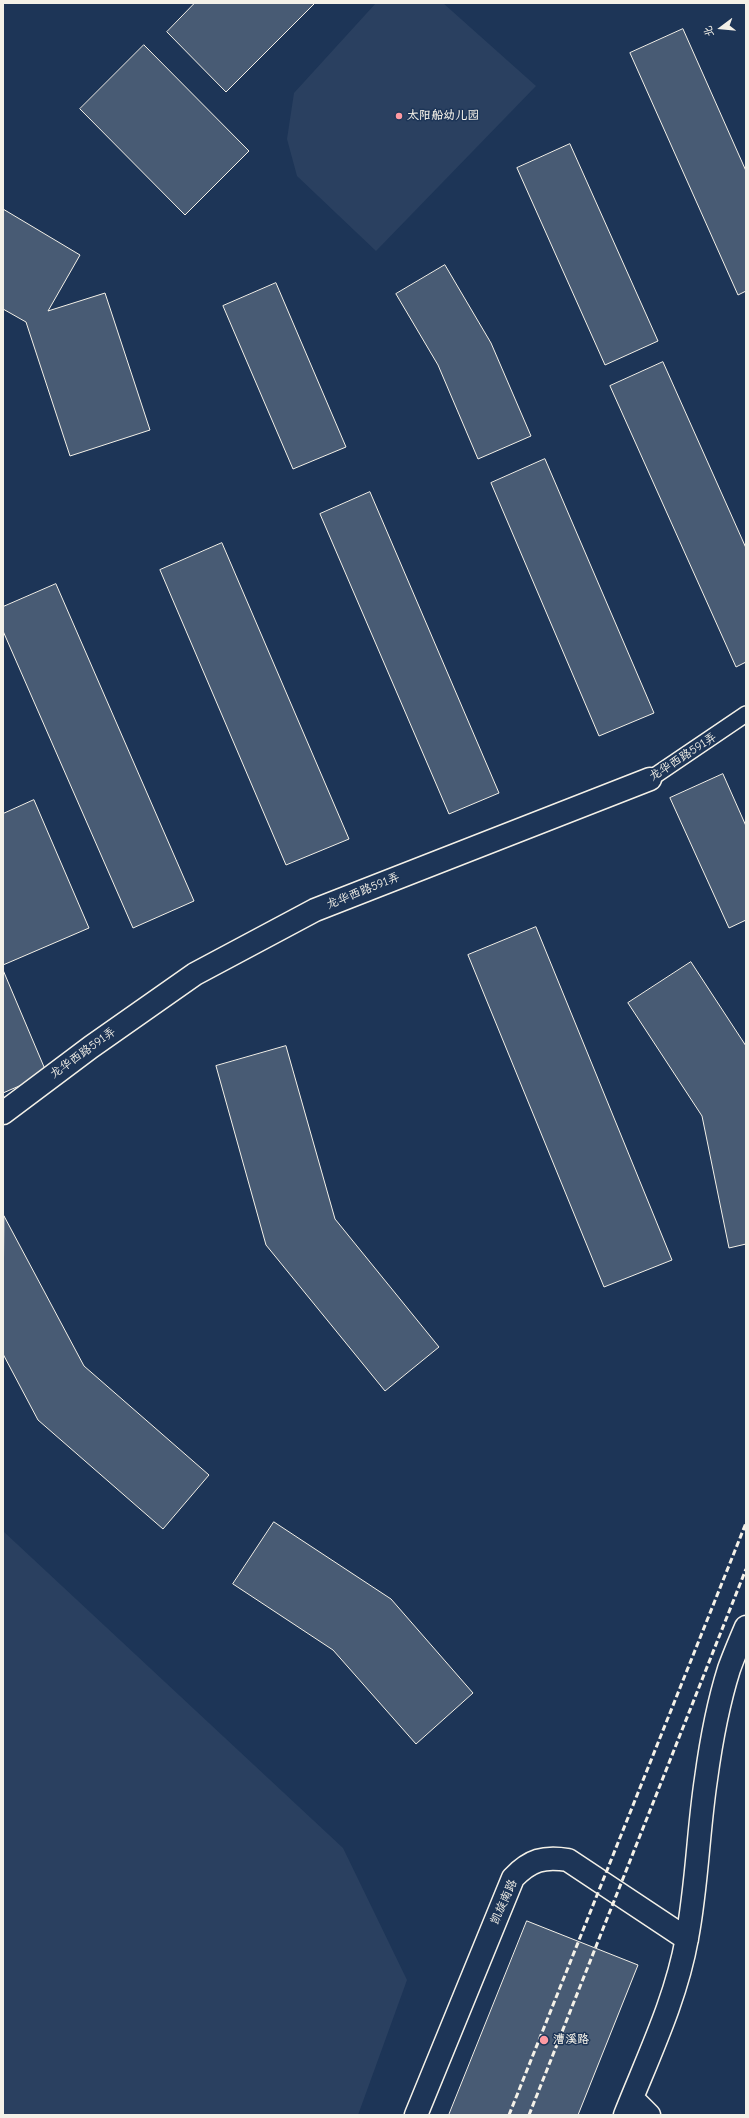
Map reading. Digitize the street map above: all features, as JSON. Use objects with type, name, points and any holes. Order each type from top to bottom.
[{"type":"street","name":"龙华西路591弄","points":[[3,1113],[91,1047],[195,974],[315,910],[650,779]]},
{"type":"street","points":[[649,2115],[628,2106],[661,2028],[676,1983],[687,1939],[695,1888],[706,1779],[717,1719],[729,1669],[746,1627]]},
{"type":"street","name":"凯旋南路","points":[[416,2115],[513,1878],[523,1867],[538,1860],[553,1858],[568,1860],[687,1939]]},
{"type":"lane","name":"龙华西路591弄","points":[[650,779],[746,714]]},
{"type":"shaded area","name":"太阳船幼儿园","points":[[376,3],[443,3],[536,86],[376,251],[297,176],[287,139],[294,93]]},
{"type":"shaded area","points":[[3,1531],[343,1848],[407,1980],[358,2115],[3,2115]]},
{"type":"building","points":[[195,3],[315,3],[226,92],[167,32]]},
{"type":"building","points":[[683,29],[746,171],[746,291],[738,295],[630,53]]},
{"type":"building","points":[[144,45],[249,151],[185,215],[80,109]]},
{"type":"building","points":[[570,144],[658,341],[605,365],[517,168]]},
{"type":"building","points":[[3,209],[80,255],[48,311],[105,293],[150,430],[70,456],[26,322],[3,309]]},
{"type":"building","points":[[445,265],[491,343],[531,436],[478,459],[438,365],[396,294]]},
{"type":"building","points":[[276,283],[346,447],[293,469],[223,306]]},
{"type":"building","points":[[663,362],[746,548],[746,662],[736,667],[610,386]]},
{"type":"building","points":[[545,459],[654,713],[599,736],[491,483]]},
{"type":"building","points":[[370,492],[499,793],[449,814],[320,514]]},
{"type":"building","points":[[222,543],[349,839],[286,865],[160,570]]},
{"type":"building","points":[[56,584],[194,901],[133,928],[3,631],[3,607]]},
{"type":"building","points":[[723,774],[746,826],[746,920],[729,928],[670,798]]},
{"type":"building","points":[[34,800],[89,928],[3,965],[3,814]]},
{"type":"building","points":[[536,927],[672,1260],[604,1287],[468,955]]},
{"type":"building","points":[[691,962],[746,1046],[746,1244],[729,1248],[702,1116],[628,1003]]},
{"type":"building","points":[[3,970],[47,1074],[3,1093]]},
{"type":"building","points":[[286,1046],[335,1219],[439,1347],[385,1391],[266,1245],[216,1066]]},
{"type":"building","points":[[4,1216],[84,1366],[209,1475],[163,1529],[38,1420],[3,1354]]},
{"type":"building","points":[[274,1522],[391,1599],[473,1693],[416,1744],[333,1650],[233,1584]]},
{"type":"building","name":"漕溪路","points":[[527,1921],[638,1965],[578,2115],[449,2115]]},
{"type":"railway","points":[[509,2115],[746,1523]]},
{"type":"railway","points":[[529,2115],[746,1569]]},
{"type":"place","name":"太阳船幼儿园","points":[[399,116]]},
{"type":"place","name":"漕溪路","points":[[544,2040]]}]
